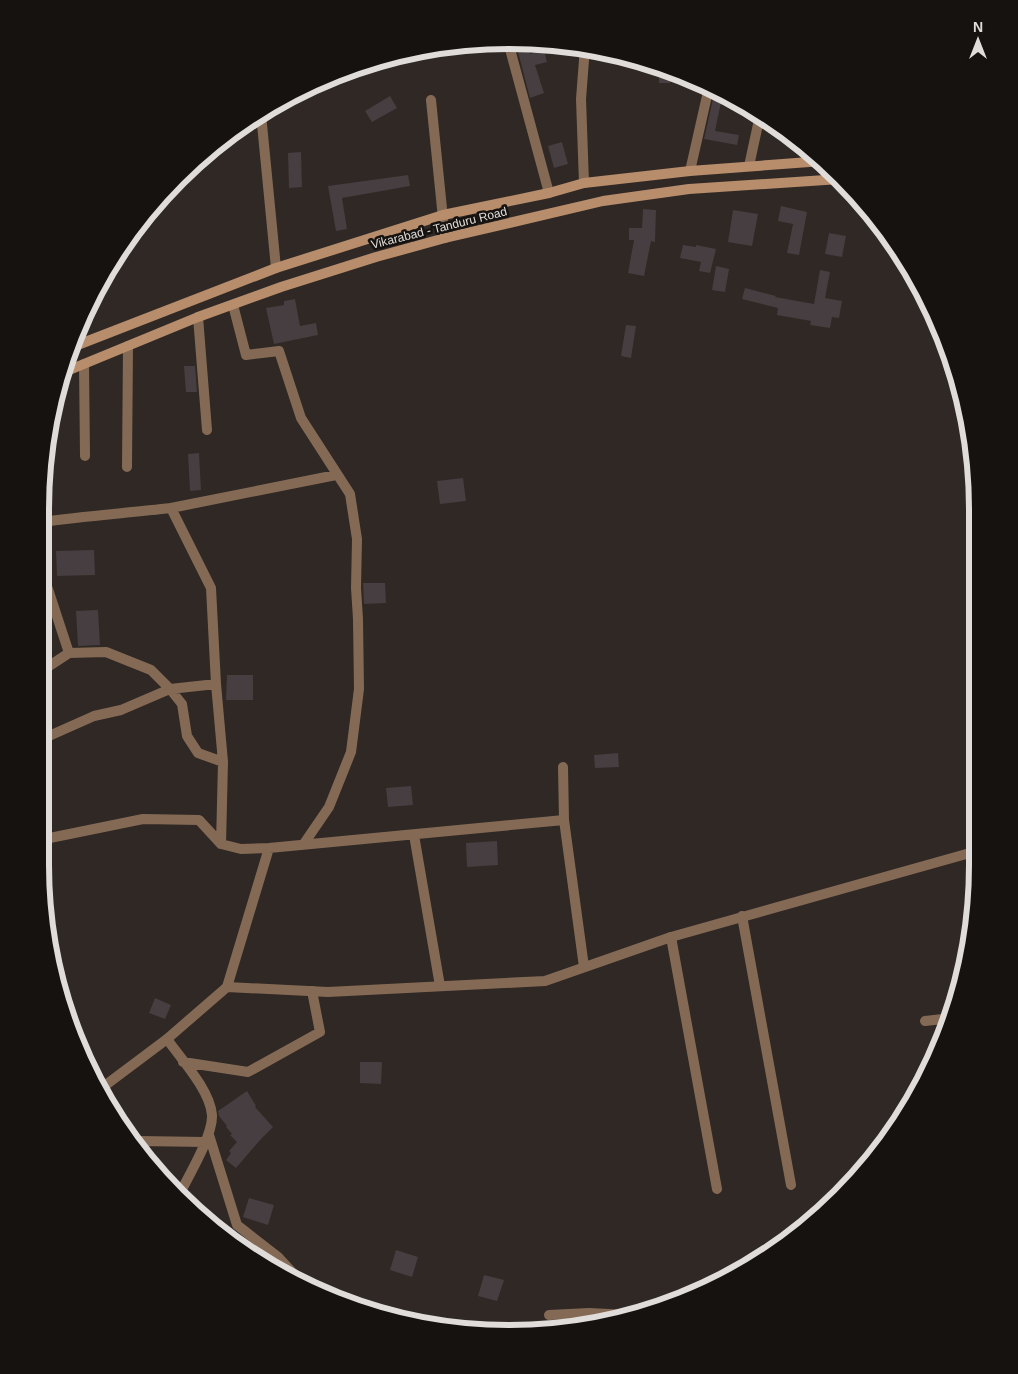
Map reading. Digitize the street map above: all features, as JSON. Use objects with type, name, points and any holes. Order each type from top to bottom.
[{"type":"main road","name":"Vikarabad - Tanduru Road","points":[[80,344],[276,268],[443,215],[549,193],[584,183],[690,171],[811,162]]},
{"type":"main road","points":[[817,181],[819,170]]},
{"type":"main road","name":"Vikarabad - Tanduru Road","points":[[70,370],[198,317],[281,286],[445,238],[603,201],[688,189],[830,180]]},
{"type":"street","points":[[510,49],[549,193]]},
{"type":"street","points":[[584,56],[580,99],[584,183]]},
{"type":"street","points":[[690,171],[707,93]]},
{"type":"street","points":[[431,100],[445,238]]},
{"type":"street","points":[[262,121],[276,268]]},
{"type":"street","points":[[749,166],[758,122]]},
{"type":"street","points":[[233,305],[246,355],[279,351],[300,418],[350,494],[358,539],[356,588],[358,689],[351,752],[329,807],[303,845]]},
{"type":"street","points":[[198,317],[207,430]]},
{"type":"street","points":[[127,467],[128,346]]},
{"type":"street","points":[[84,364],[85,456]]},
{"type":"street","points":[[49,521],[171,508],[336,475]]},
{"type":"street","points":[[171,508],[211,588],[216,684],[223,762],[221,844]]},
{"type":"street","points":[[49,592],[69,653]]},
{"type":"street","points":[[49,666],[69,653],[106,652],[151,670],[182,704],[187,736],[198,753],[223,762]]},
{"type":"street","points":[[49,736],[94,716],[121,710],[170,689],[216,684]]},
{"type":"street","points":[[563,766],[564,820],[584,967]]},
{"type":"street","points":[[49,838],[143,820],[200,820],[221,844],[241,849],[303,845],[564,820]]},
{"type":"street","points":[[414,835],[440,986]]},
{"type":"street","points":[[105,1086],[167,1039],[227,987],[269,848]]},
{"type":"street","points":[[227,987],[328,992],[545,981],[671,937],[742,916],[969,856]]},
{"type":"street","points":[[742,916],[791,1185]]},
{"type":"street","points":[[671,937],[717,1189]]},
{"type":"street","points":[[183,1062],[248,1072],[320,1032],[312,991]]},
{"type":"street","points":[[925,1021],[943,1019]]},
{"type":"street","points":[[167,1039],[203,1088],[212,1115],[207,1138],[182,1188]]},
{"type":"street","points":[[141,1141],[207,1138]]},
{"type":"street","points":[[207,1138],[237,1225],[278,1257],[290,1270]]},
{"type":"street","points":[[549,1315],[587,1318]]},
{"type":"building","points":[[529,50],[530,54],[544,51],[547,62],[535,65],[544,93],[530,98],[518,52]]},
{"type":"building","points":[[659,74],[670,78],[670,83],[659,83]]},
{"type":"building","points":[[390,96],[397,108],[372,122],[365,111]]},
{"type":"building","points":[[714,96],[721,101],[715,131],[739,135],[737,145],[704,139]]},
{"type":"building","points":[[562,142],[568,164],[554,168],[548,146]]},
{"type":"building","points":[[301,152],[302,187],[289,188],[288,153]]},
{"type":"building","points":[[408,175],[410,186],[342,198],[347,229],[336,231],[328,186]]},
{"type":"building","points":[[781,206],[807,212],[799,255],[787,253],[793,224],[778,221]]},
{"type":"building","points":[[643,209],[656,210],[655,242],[651,241],[644,276],[628,273],[634,240],[629,240],[629,228],[642,228]]},
{"type":"building","points":[[733,210],[758,214],[752,246],[728,242]]},
{"type":"building","points":[[829,233],[846,236],[842,257],[825,254]]},
{"type":"building","points":[[683,245],[696,247],[696,245],[716,249],[710,273],[699,271],[701,262],[680,258]]},
{"type":"building","points":[[716,266],[729,269],[725,292],[712,290]]},
{"type":"building","points":[[820,270],[830,272],[825,298],[842,301],[839,318],[832,317],[830,328],[810,325],[811,321],[777,315],[778,308],[742,299],[745,288],[775,297],[814,304]]},
{"type":"building","points":[[295,299],[300,326],[316,323],[318,335],[274,344],[266,308],[284,305],[284,301]]},
{"type":"building","points":[[626,325],[636,326],[631,358],[621,356]]},
{"type":"building","points":[[184,366],[195,366],[197,392],[186,392]]},
{"type":"building","points":[[199,453],[201,490],[190,491],[188,454]]},
{"type":"building","points":[[463,478],[466,501],[440,504],[437,481]]},
{"type":"building","points":[[94,550],[95,575],[57,576],[56,551]]},
{"type":"building","points":[[363,583],[385,583],[386,603],[364,604]]},
{"type":"building","points":[[98,610],[100,645],[78,646],[76,611]]},
{"type":"building","points":[[227,675],[253,675],[253,700],[226,700]]},
{"type":"building","points":[[618,753],[619,767],[595,768],[594,755]]},
{"type":"building","points":[[411,786],[413,805],[388,807],[386,788]]},
{"type":"building","points":[[497,841],[498,865],[467,867],[466,843]]},
{"type":"building","points":[[155,998],[171,1005],[165,1019],[149,1013]]},
{"type":"building","points":[[360,1062],[382,1062],[381,1084],[360,1083]]},
{"type":"building","points":[[247,1091],[255,1107],[273,1127],[236,1168],[226,1160],[231,1153],[229,1151],[237,1142],[230,1135],[232,1134],[219,1116],[218,1111]]},
{"type":"building","points":[[249,1198],[274,1205],[268,1225],[243,1217]]},
{"type":"building","points":[[396,1250],[418,1257],[412,1277],[390,1270]]},
{"type":"building","points":[[484,1275],[504,1280],[497,1301],[478,1296]]}]
